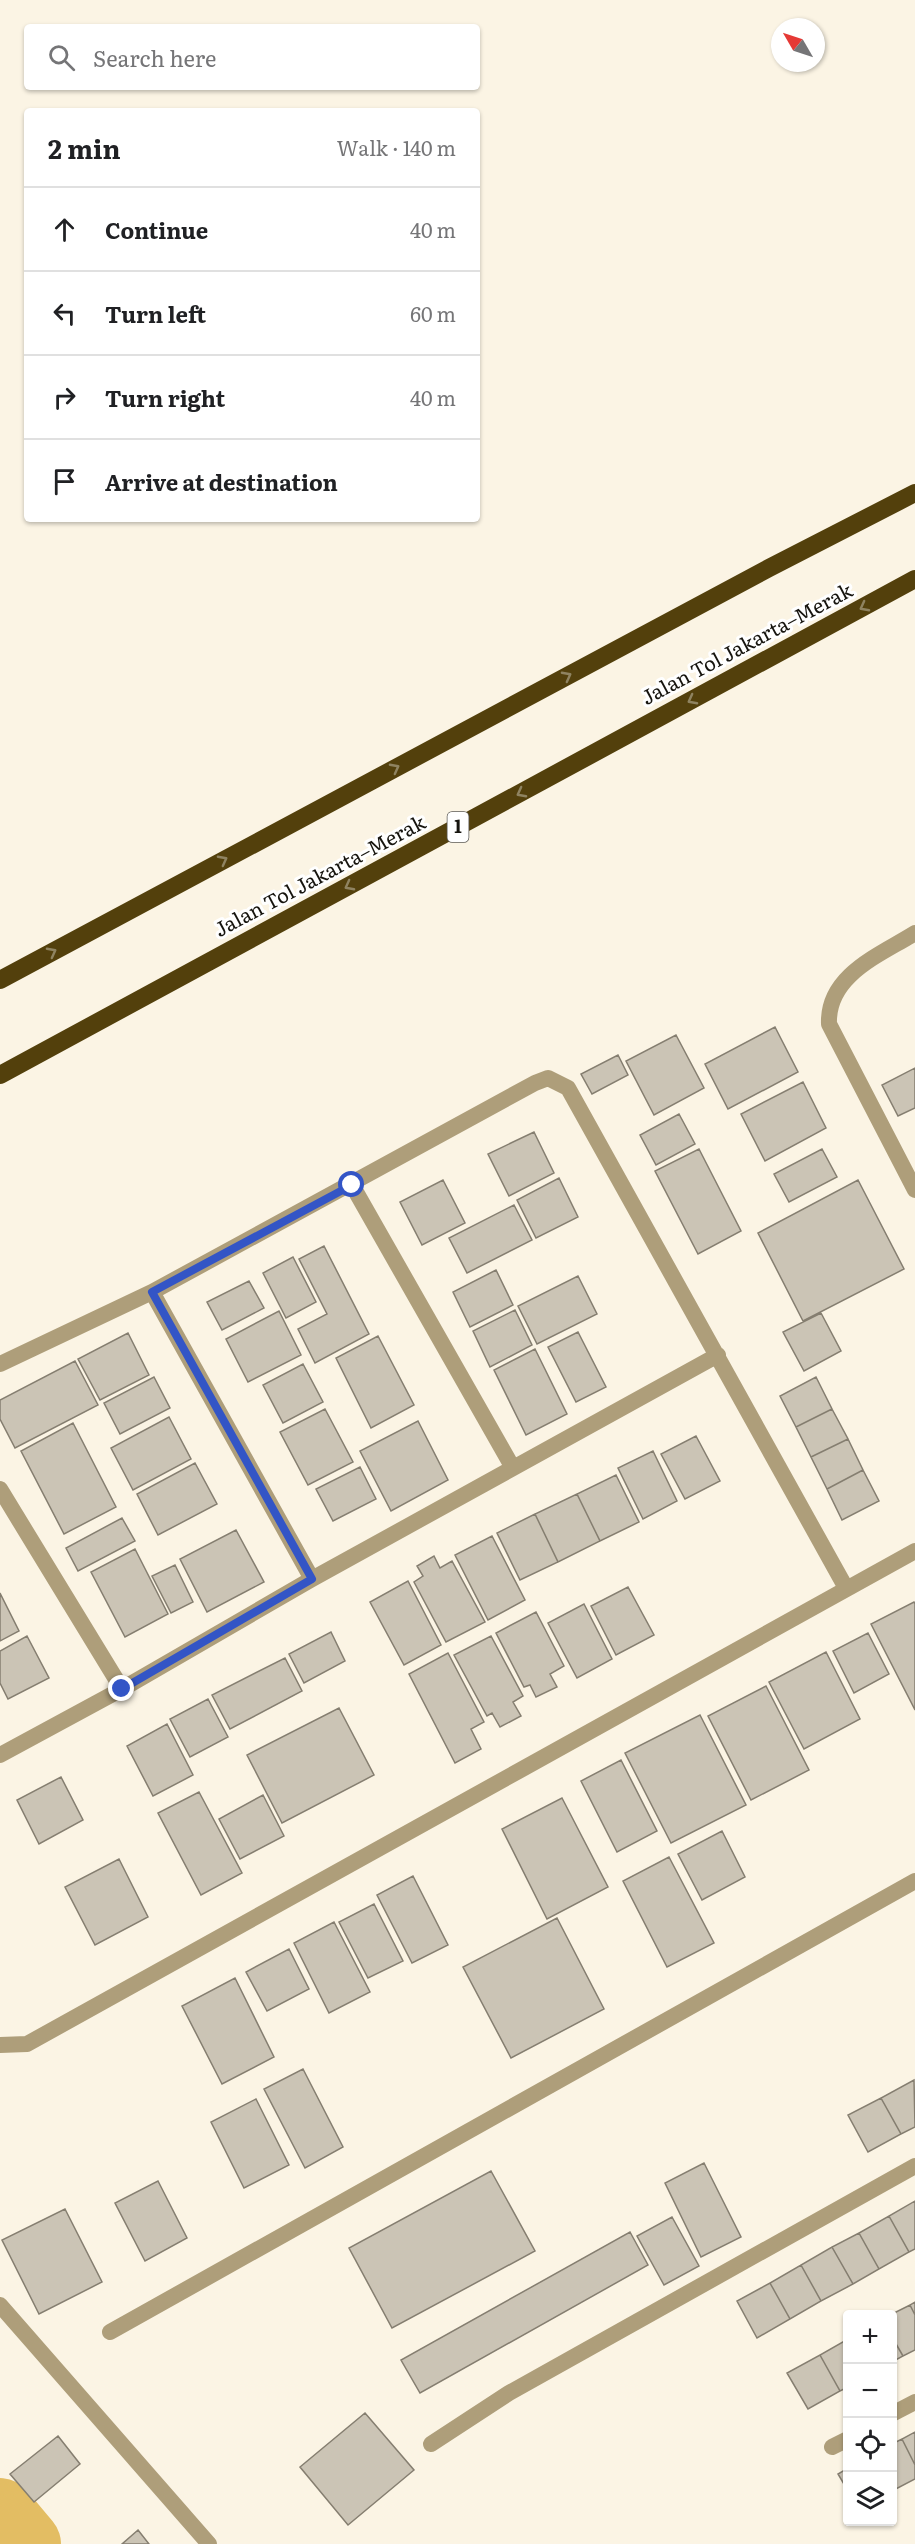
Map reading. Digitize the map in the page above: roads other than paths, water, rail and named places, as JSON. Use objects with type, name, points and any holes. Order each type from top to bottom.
[{"type":"highway","points":[[0,980],[759,573],[915,493]]},
{"type":"highway","name":"Jalan Tol Jakarta–Merak","points":[[0,1075],[915,579]]},
{"type":"street","points":[[915,933],[848,976],[833,996],[828,1009],[829,1024],[915,1190]]},
{"type":"street","points":[[0,1365],[152,1292],[548,1078],[568,1088],[846,1588]]},
{"type":"street","points":[[352,1185],[513,1468]]},
{"type":"street","points":[[152,1292],[312,1579]]},
{"type":"street","points":[[0,1755],[122,1689],[312,1579],[718,1355]]},
{"type":"street","points":[[0,1489],[122,1689]]},
{"type":"street","points":[[0,2045],[27,2044],[915,1551]]},
{"type":"street","points":[[110,2332],[915,1881]]},
{"type":"street","points":[[431,2444],[509,2393],[915,2166]]},
{"type":"street","points":[[0,2305],[209,2544]]},
{"type":"street","points":[[897,2411],[915,2402]]},
{"type":"street","points":[[832,2447],[843,2442]]},
{"type":"waterway","points":[[0,2513],[26,2544]]}]
